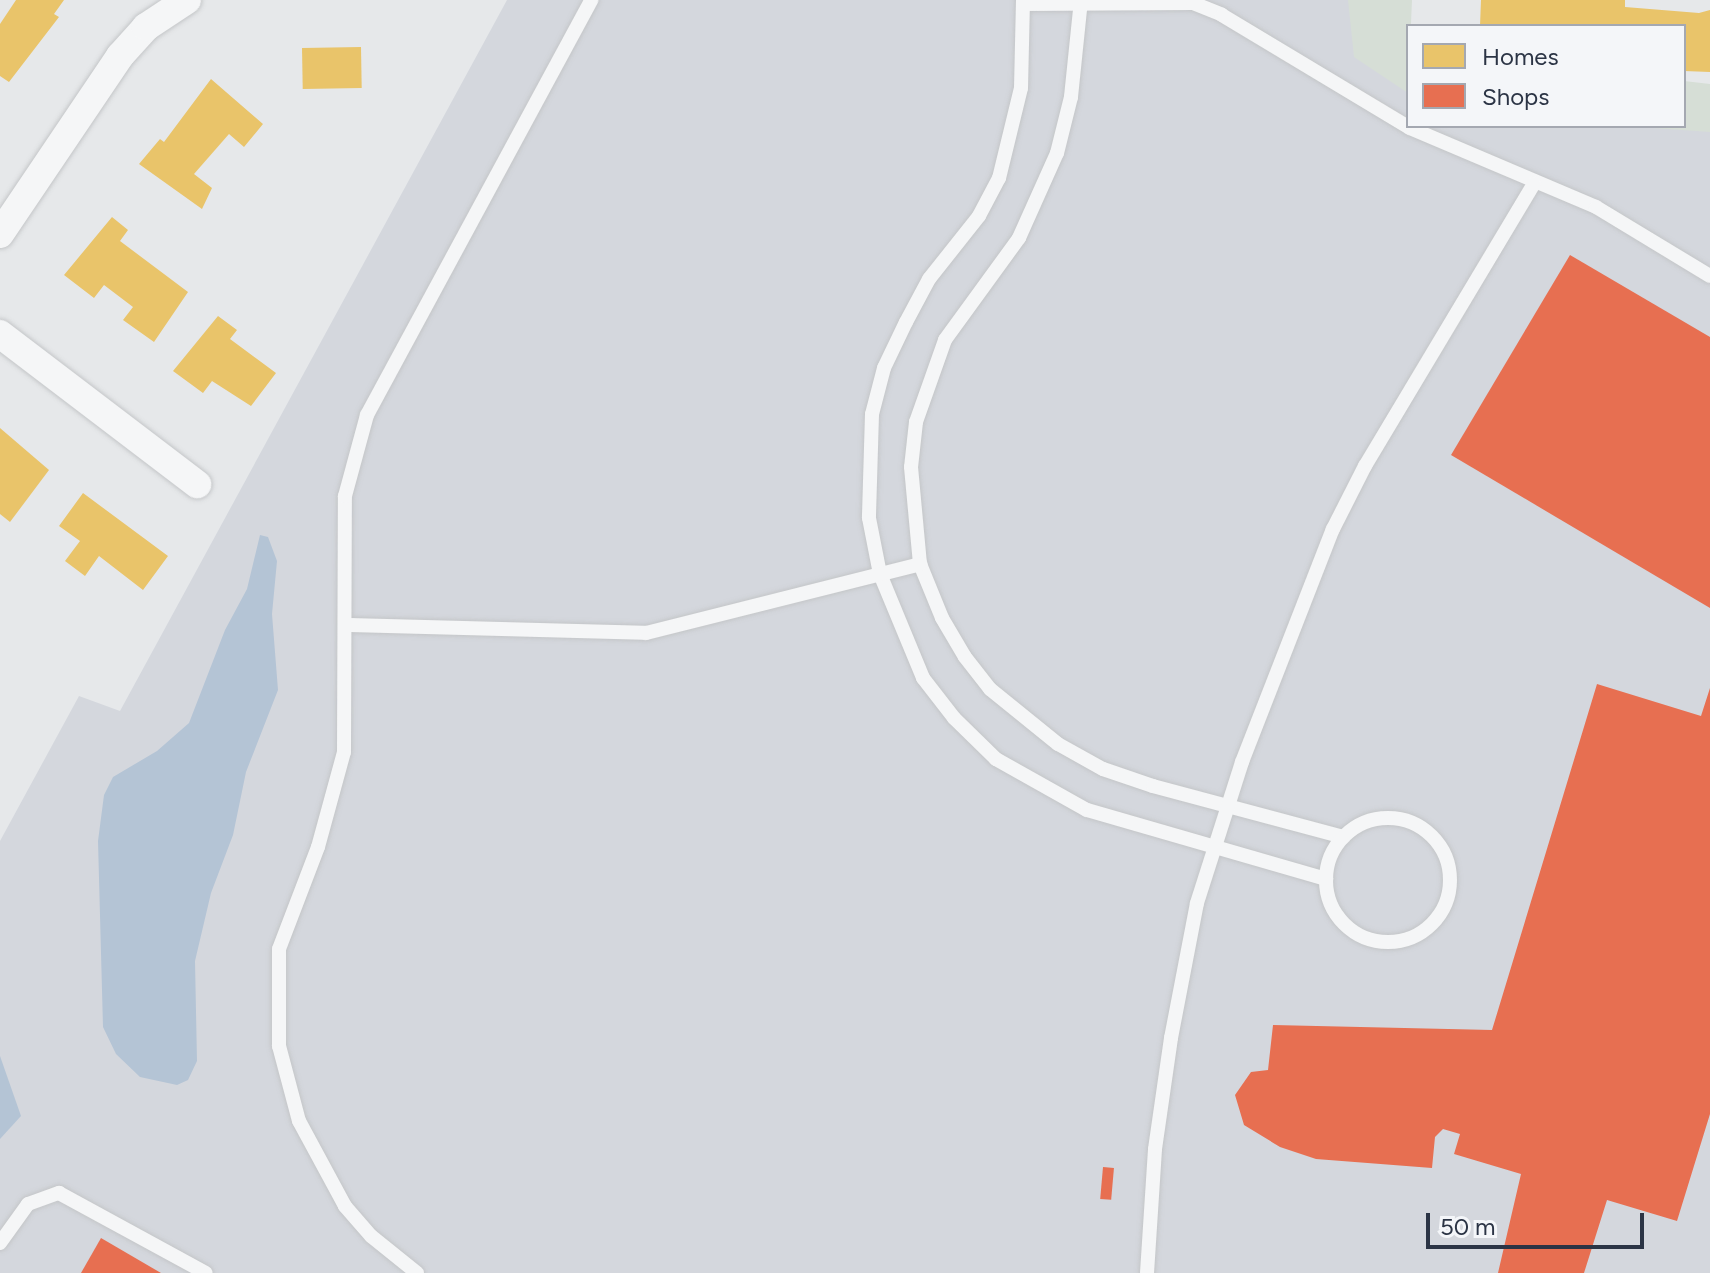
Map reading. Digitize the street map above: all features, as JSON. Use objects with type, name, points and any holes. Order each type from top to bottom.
[{"type":"street","points":[[0,234],[120,56],[146,27],[187,0]]},
{"type":"street","points":[[0,334],[197,484]]},
{"type":"lane","points":[[417,1273],[371,1236],[345,1206],[299,1121],[279,1046],[279,949],[318,847],[344,752],[347,625],[345,496],[367,415],[591,0]]},
{"type":"lane","points":[[1326,879],[1087,810],[996,759],[954,718],[923,678],[880,574],[869,518],[872,414],[884,368],[906,322],[999,178],[1021,88],[1023,2],[1193,3],[1222,15],[1406,126]]},
{"type":"lane","points":[[1081,2],[1071,97],[1057,153],[1019,238],[945,340],[916,422],[912,498],[920,564],[942,618],[965,657],[1025,721],[1103,769],[1343,837]]},
{"type":"lane","points":[[1410,128],[1534,184],[1596,207],[1710,276]]},
{"type":"lane","points":[[1147,1273],[1155,1149],[1171,1038],[1197,903],[1228,806],[1333,529],[1365,466],[1534,184]]},
{"type":"lane","points":[[347,625],[646,633],[920,564]]},
{"type":"lane","points":[[1377,819],[1415,824],[1435,840],[1448,863],[1446,901],[1423,932],[1398,941],[1373,941],[1340,920],[1326,879],[1329,859],[1343,837],[1377,819]]},
{"type":"lane","points":[[0,1243],[28,1204],[59,1193],[206,1273]]},
{"type":"shaded area","points":[[507,0],[1367,0],[1406,61],[1406,128],[1686,128],[1686,124],[1710,104],[1710,1273],[0,1273],[0,841],[79,696],[120,711]]},
{"type":"shaded area","points":[[1348,0],[1412,0],[1411,24],[1406,24],[1406,92],[1354,57]]},
{"type":"shaded area","points":[[1686,81],[1710,84],[1710,132],[1653,128],[1686,128]]},
{"type":"water","points":[[260,535],[268,537],[277,561],[272,614],[278,690],[246,772],[233,835],[211,893],[195,961],[197,1061],[188,1080],[177,1085],[140,1077],[116,1054],[103,1027],[98,841],[104,795],[113,777],[157,751],[189,723],[225,630],[247,589]]},
{"type":"water","points":[[0,1056],[21,1116],[0,1139]]},
{"type":"building: Homes","points":[[16,0],[64,0],[54,14],[59,17],[9,82],[0,76],[0,24]]},
{"type":"building: Homes","points":[[1481,0],[1625,0],[1625,7],[1699,13],[1710,10],[1710,72],[1686,71],[1686,24],[1480,24]]},
{"type":"building: Homes","points":[[361,47],[362,88],[303,89],[302,48]]},
{"type":"building: Homes","points":[[211,79],[263,124],[244,147],[229,134],[194,174],[212,188],[202,209],[139,164],[160,139],[164,142]]},
{"type":"building: Homes","points":[[112,217],[128,230],[120,241],[188,292],[154,342],[123,320],[133,307],[104,285],[94,298],[64,275]]},
{"type":"building: Homes","points":[[218,316],[237,330],[230,339],[276,373],[251,406],[212,381],[203,393],[173,371]]},
{"type":"building: Homes","points":[[0,428],[49,470],[10,522],[0,514]]},
{"type":"building: Homes","points":[[83,493],[168,556],[143,590],[99,556],[85,576],[65,561],[80,541],[59,526]]},
{"type":"building: Shops","points":[[1570,255],[1710,337],[1710,608],[1451,455]]},
{"type":"building: Shops","points":[[1597,684],[1701,716],[1710,688],[1710,1114],[1677,1221],[1607,1200],[1584,1273],[1498,1273],[1521,1174],[1454,1154],[1460,1134],[1443,1129],[1435,1137],[1432,1168],[1316,1159],[1280,1147],[1244,1125],[1235,1095],[1251,1072],[1268,1070],[1273,1025],[1492,1030]]},
{"type":"building: Shops","points":[[1103,1167],[1114,1168],[1111,1200],[1100,1199]]},
{"type":"building: Shops","points":[[101,1238],[161,1273],[81,1273]]}]
